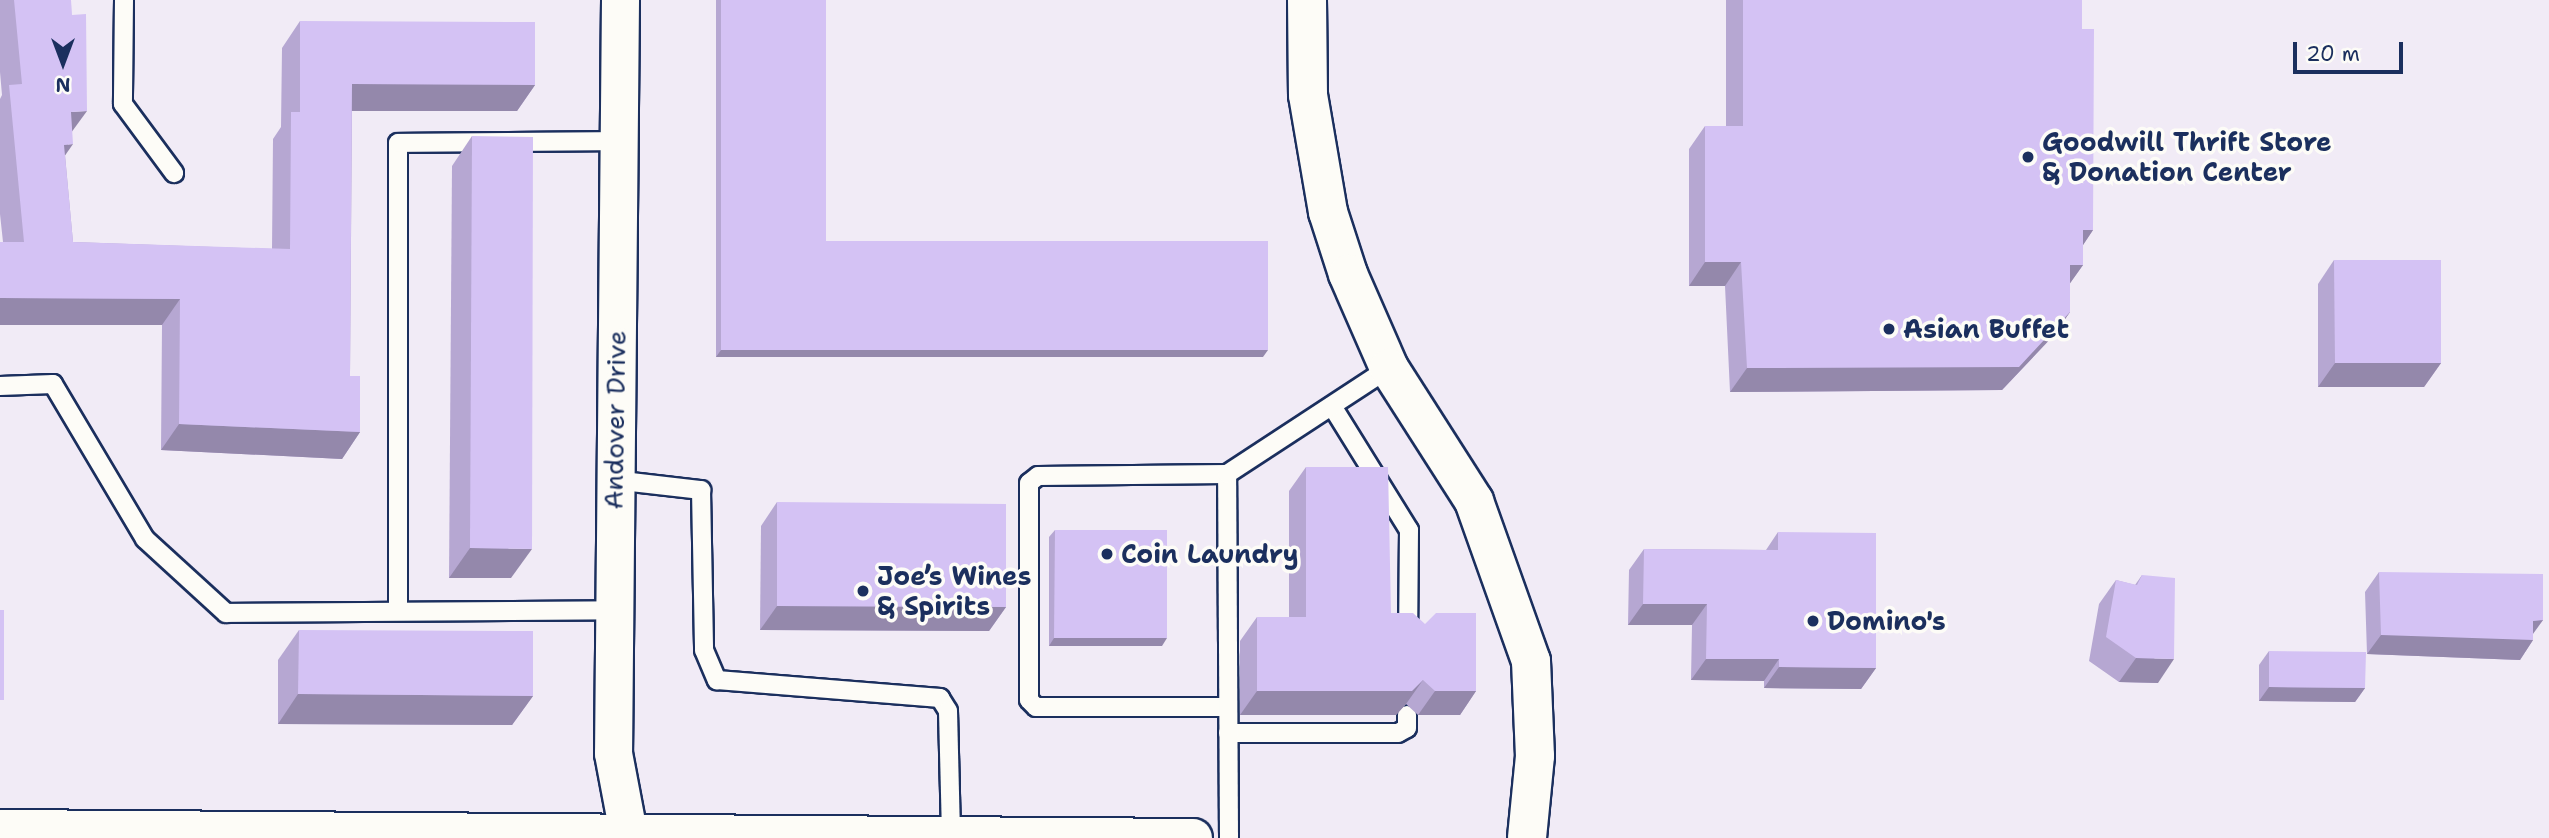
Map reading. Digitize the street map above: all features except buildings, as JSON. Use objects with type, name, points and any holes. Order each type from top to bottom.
[{"type":"street","name":"Andover Drive","points":[[620,0],[613,753],[628,836]]},
{"type":"street","points":[[1307,0],[1308,95],[1328,212],[1389,368],[1474,501],[1531,661],[1535,756],[1527,838]]},
{"type":"street","points":[[0,829],[628,836],[1193,838]]},
{"type":"lane","points":[[124,0],[123,104],[174,173]]},
{"type":"lane","points":[[398,611],[398,143],[618,141]]},
{"type":"lane","points":[[1228,707],[1036,707],[1029,700],[1029,483],[1038,475],[1227,474],[1389,368]]},
{"type":"lane","points":[[0,386],[53,384],[145,539],[226,612],[613,610]]},
{"type":"lane","points":[[1332,406],[1409,530],[1408,637]]},
{"type":"lane","points":[[1227,474],[1229,838]]},
{"type":"lane","points":[[614,480],[701,490],[704,650],[717,680],[940,698],[948,711],[951,836]]},
{"type":"lane","points":[[1228,733],[1398,733],[1407,721]]},
{"type":"place","name":"Goodwill Thrift Store & Donation Center","points":[[2028,157]]},
{"type":"place","name":"Asian Buffet","points":[[1889,329]]},
{"type":"place","name":"Coin Laundry","points":[[1107,554]]},
{"type":"place","name":"Joe’s Wines & Spirits","points":[[863,591]]},
{"type":"place","name":"Domino's","points":[[1813,621]]}]
